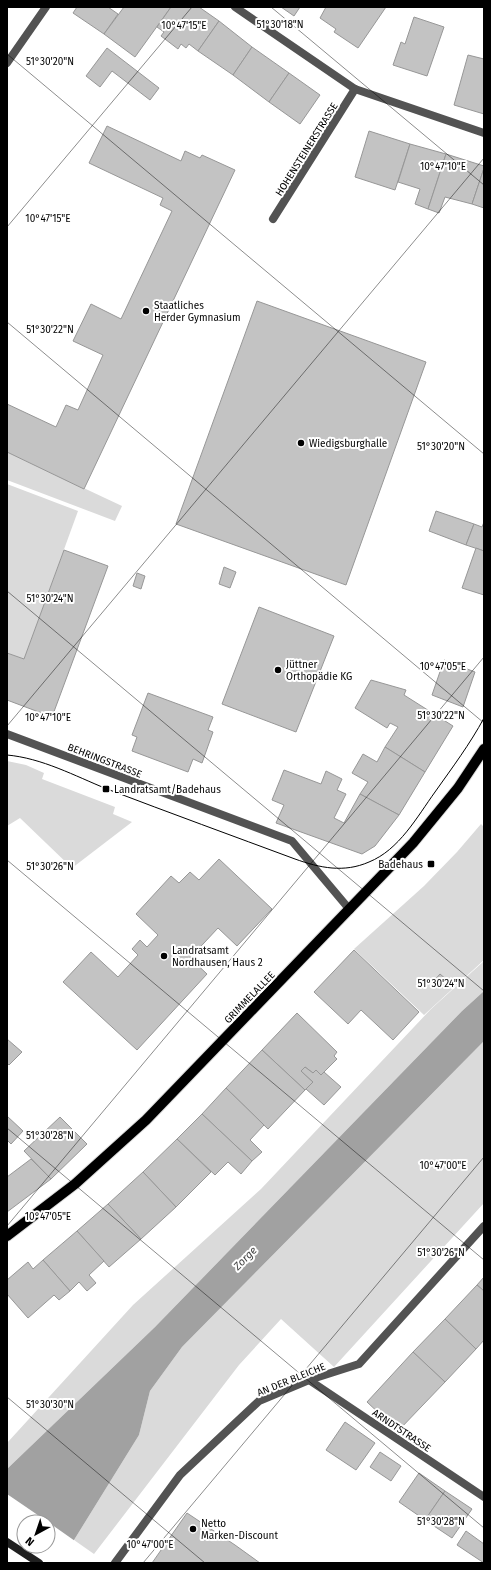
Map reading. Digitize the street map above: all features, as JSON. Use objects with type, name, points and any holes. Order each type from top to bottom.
[{"type":"main road","name":"GRIMMELALLEE","points":[[7,1236],[75,1184],[146,1120],[413,843],[458,788],[484,749]]},
{"type":"street","points":[[7,63],[46,7]]},
{"type":"street","points":[[235,7],[355,89],[484,133]]},
{"type":"street","name":"HOHENSTEINERSTRASSE","points":[[273,219],[355,89]]},
{"type":"street","name":"BEHRINGSTRASSE","points":[[7,734],[292,841],[350,910]]},
{"type":"street","name":"AN DER BLEICHE","points":[[116,1563],[185,1469],[259,1401],[309,1380],[359,1364],[484,1226]]},
{"type":"street","name":"ARNDTSTRASSE","points":[[309,1380],[484,1497]]},
{"type":"street","points":[[7,1542],[39,1563]]},
{"type":"shaded area","points":[[7,452],[122,506],[115,521],[7,480]]},
{"type":"shaded area","points":[[7,484],[78,511],[24,659],[7,653]]},
{"type":"shaded area","points":[[7,761],[26,765],[44,773],[42,779],[115,807],[113,814],[132,822],[72,868],[20,818],[7,826]]},
{"type":"shaded area","points":[[481,824],[484,827],[484,960],[424,1015],[354,949],[424,886],[457,852]]},
{"type":"shaded area","points":[[484,961],[484,991],[462,1011],[155,1327],[7,1469],[7,1443],[133,1305],[261,1189],[431,1009]]},
{"type":"shaded area","points":[[484,1041],[484,1203],[334,1367],[281,1319],[239,1365],[94,1554],[74,1540],[139,1435],[150,1391],[182,1347]]},
{"type":"water","name":"Zorge","points":[[484,991],[484,1041],[182,1347],[150,1391],[139,1435],[74,1540],[56,1563],[7,1563],[7,1469],[155,1327],[462,1011]]},
{"type":"pier","points":[[7,1494],[36,1514],[16,1514],[16,1554],[56,1554],[56,1528],[75,1541],[59,1563],[7,1563]]},
{"type":"building","points":[[77,7],[108,7],[118,14],[104,34],[73,13]]},
{"type":"building","points":[[124,7],[171,7],[135,57],[104,34]]},
{"type":"building","points":[[171,7],[199,7],[219,21],[198,51],[189,44],[186,48],[181,44],[178,49],[161,36],[164,32],[157,27]]},
{"type":"building","points":[[281,7],[300,7],[294,16]]},
{"type":"building","points":[[326,7],[386,7],[358,48],[334,32],[336,29],[320,18]]},
{"type":"building","points":[[414,17],[444,27],[427,76],[393,65],[401,42],[405,44]]},
{"type":"building","points":[[219,21],[252,47],[233,75],[198,51]]},
{"type":"building","points":[[252,47],[289,73],[269,102],[233,75]]},
{"type":"building","points":[[107,48],[159,88],[150,100],[112,71],[100,87],[86,76]]},
{"type":"building","points":[[468,55],[484,59],[484,114],[454,105]]},
{"type":"building","points":[[289,73],[320,95],[300,124],[269,102]]},
{"type":"building","name":"Staatliches Herder Gymnasium","points":[[107,126],[181,161],[185,151],[200,158],[202,155],[235,170],[84,489],[7,452],[7,404],[56,427],[66,405],[78,410],[103,355],[73,341],[91,304],[121,319],[172,211],[160,205],[163,198],[89,163]]},
{"type":"building","points":[[369,131],[410,144],[395,190],[355,177]]},
{"type":"building","points":[[410,144],[446,154],[428,209],[415,204],[420,189],[398,182]]},
{"type":"building","points":[[446,154],[484,166],[484,168],[472,204],[445,197],[439,213],[428,209]]},
{"type":"building","points":[[484,168],[484,208],[472,204]]},
{"type":"building","name":"Wiedigsburghalle","points":[[257,301],[426,362],[346,585],[176,524]]},
{"type":"building","points":[[436,511],[474,524],[466,545],[429,531]]},
{"type":"building","points":[[484,522],[484,551],[466,545],[474,524],[482,527]]},
{"type":"building","points":[[476,548],[484,551],[484,595],[462,588]]},
{"type":"building","points":[[64,550],[108,566],[52,717],[7,700],[7,653],[24,659]]},
{"type":"building","points":[[224,567],[236,572],[230,588],[219,584]]},
{"type":"building","points":[[137,573],[145,576],[141,589],[133,586]]},
{"type":"building","name":"Jüttner Orthopädie KG","points":[[259,607],[334,636],[296,732],[222,704]]},
{"type":"building","points":[[444,660],[475,672],[463,707],[432,695]]},
{"type":"building","points":[[371,680],[406,690],[404,695],[453,726],[425,772],[385,747],[398,727],[390,723],[387,728],[355,708]]},
{"type":"building","points":[[148,693],[213,717],[208,730],[213,732],[202,763],[193,759],[188,772],[132,751],[137,737],[132,735]]},
{"type":"building","points":[[385,747],[425,772],[399,815],[360,794],[368,782],[352,773],[363,754],[377,762]]},
{"type":"building","points":[[284,770],[321,784],[326,771],[342,779],[337,790],[346,794],[334,818],[344,823],[360,794],[399,815],[375,846],[362,854],[276,823],[284,805],[272,800]]},
{"type":"building","name":"Landratsamt Nordhausen, Haus 2","points":[[219,859],[272,909],[237,946],[218,928],[190,958],[207,974],[137,1050],[63,982],[91,952],[118,977],[138,955],[132,949],[140,940],[147,947],[158,935],[136,914],[171,876],[179,883],[190,872],[199,880]]},
{"type":"building","points":[[354,950],[419,1012],[393,1040],[361,1010],[348,1024],[314,992]]},
{"type":"building","points":[[440,974],[447,980],[439,989],[432,983]]},
{"type":"building","points":[[297,1013],[337,1052],[334,1056],[337,1059],[321,1075],[316,1070],[313,1073],[305,1067],[301,1071],[313,1082],[305,1090],[262,1050]]},
{"type":"building","points":[[7,1039],[22,1052],[9,1065],[7,1063]]},
{"type":"building","points":[[262,1050],[305,1090],[268,1129],[226,1088]]},
{"type":"building","points":[[305,1067],[313,1073],[316,1070],[321,1075],[324,1072],[341,1087],[324,1105],[306,1089],[313,1082],[301,1071]]},
{"type":"building","points":[[226,1088],[264,1125],[250,1140],[262,1152],[252,1161],[202,1114]]},
{"type":"building","points":[[202,1114],[252,1161],[241,1174],[228,1162],[215,1175],[177,1139]]},
{"type":"building","points":[[7,1116],[23,1131],[11,1144],[7,1140]]},
{"type":"building","points":[[60,1117],[87,1144],[51,1179],[24,1151]]},
{"type":"building","points":[[177,1139],[211,1172],[176,1207],[143,1172]]},
{"type":"building","points":[[31,1159],[51,1179],[7,1212],[7,1177]]},
{"type":"building","points":[[143,1172],[176,1207],[141,1239],[108,1204]]},
{"type":"building","points":[[108,1204],[141,1239],[109,1267],[77,1231]]},
{"type":"building","points":[[77,1231],[104,1261],[89,1275],[96,1283],[87,1291],[79,1282],[70,1291],[43,1260]]},
{"type":"building","points":[[43,1260],[70,1291],[59,1300],[54,1295],[28,1318],[7,1294],[7,1280],[28,1262],[33,1269]]},
{"type":"building","points":[[484,1277],[484,1291],[477,1285]]},
{"type":"building","points":[[477,1285],[484,1291],[484,1340],[476,1349],[445,1319]]},
{"type":"building","points":[[445,1319],[476,1349],[445,1382],[413,1352]]},
{"type":"building","points":[[413,1352],[445,1382],[398,1431],[367,1402]]},
{"type":"building","points":[[345,1422],[375,1443],[356,1470],[326,1450]]},
{"type":"building","points":[[380,1452],[401,1466],[391,1481],[370,1467]]},
{"type":"building","points":[[419,1473],[445,1491],[425,1520],[399,1502]]},
{"type":"building","points":[[445,1491],[472,1509],[452,1538],[425,1520]]},
{"type":"building","name":"Netto Marken-Discount","points":[[187,1513],[235,1545],[260,1563],[152,1563]]},
{"type":"building","points":[[466,1531],[484,1544],[484,1563],[457,1545]]},
{"type":"tram line","points":[[7,755],[33,760],[71,773],[107,789],[304,862],[323,867],[341,868],[360,865],[380,857],[398,841],[414,822],[454,765],[484,718]]},
{"type":"place","name":"Staatliches Herder Gymnasium","points":[[146,311]]},
{"type":"place","name":"Wiedigsburghalle","points":[[301,443]]},
{"type":"place","name":"Jüttner Orthopädie KG","points":[[278,670]]},
{"type":"place","name":"Landratsamt/Badehaus","points":[[106,789]]},
{"type":"place","name":"Badehaus","points":[[431,864]]},
{"type":"place","name":"Landratsamt Nordhausen, Haus 2","points":[[164,956]]},
{"type":"place","name":"Netto Marken-Discount","points":[[193,1529]]}]
